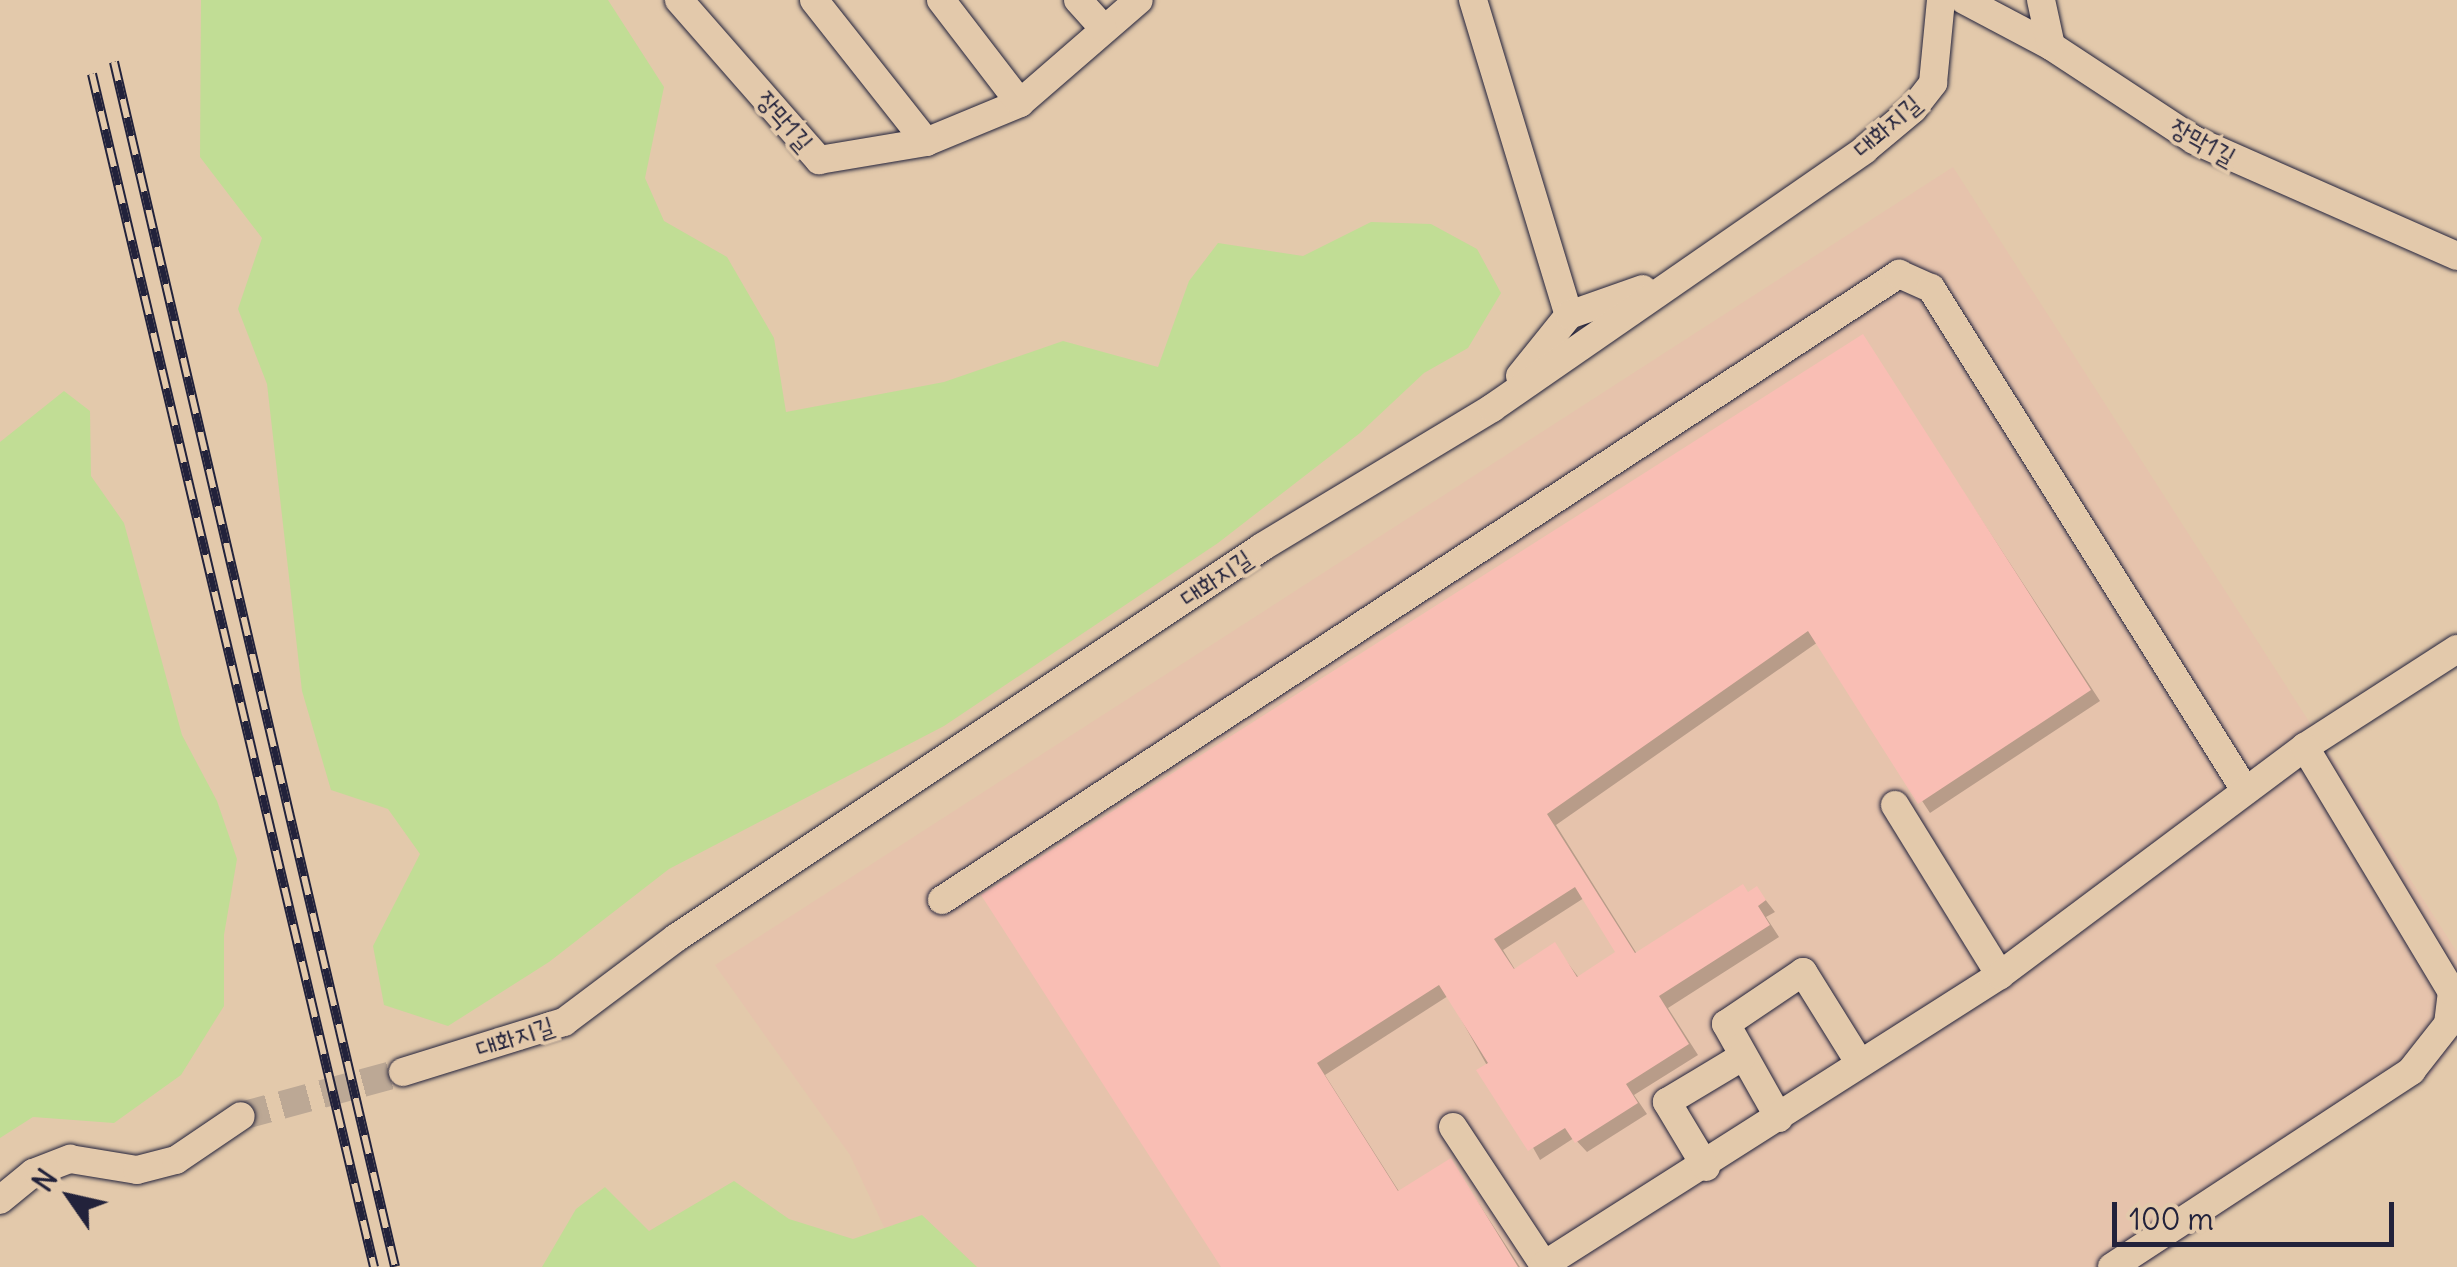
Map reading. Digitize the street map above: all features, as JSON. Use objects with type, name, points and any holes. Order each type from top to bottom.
[{"type":"street","name":"장막1길","points":[[679,0],[819,160],[926,142],[1020,103],[1102,27],[1139,0]]},
{"type":"street","points":[[814,0],[926,142]]},
{"type":"street","points":[[941,0],[1020,103]]},
{"type":"street","points":[[1078,0],[1102,27]]},
{"type":"street","points":[[1473,0],[1570,315]]},
{"type":"street","name":"대화지길","points":[[403,1072],[564,1022],[676,938],[1262,547],[1492,408],[1913,109],[1933,83],[1941,0]]},
{"type":"street","name":"장막1길","points":[[1964,0],[2051,46],[2194,140],[2457,256]]},
{"type":"street","points":[[2042,0],[2051,46]]},
{"type":"street","points":[[942,900],[1898,274],[1931,288],[2246,790]]},
{"type":"street","points":[[1492,408],[1570,315],[1669,282]]},
{"type":"street","points":[[1453,1127],[1544,1264],[1549,1264],[1706,1167],[1860,1062],[2000,975],[2305,747],[2457,649]]},
{"type":"street","points":[[2112,1267],[2412,1071],[2448,1024],[2452,992],[2305,747]]},
{"type":"street","points":[[1895,804],[2000,975]]},
{"type":"street","points":[[1780,1118],[1726,1024],[1803,972],[1860,1062]]},
{"type":"street","points":[[1706,1167],[1667,1102],[1742,1057]]},
{"type":"street","points":[[0,1200],[33,1173],[70,1160],[137,1170],[176,1160],[241,1116]]},
{"type":"shaded area","points":[[1953,167],[2457,952],[2457,1039],[2430,1076],[2142,1267],[903,1267],[850,1155],[715,965]]},
{"type":"green space","points":[[201,0],[608,0],[664,87],[645,178],[664,221],[727,257],[774,338],[786,412],[944,382],[1063,341],[1158,367],[1189,281],[1218,243],[1303,256],[1371,222],[1431,224],[1477,249],[1501,293],[1468,348],[1424,373],[1360,433],[1218,543],[944,726],[669,869],[549,962],[448,1026],[384,1005],[373,946],[420,854],[388,809],[331,790],[302,691],[267,384],[238,309],[262,238],[200,157]]},
{"type":"green space","points":[[64,391],[90,411],[91,476],[124,523],[182,735],[217,801],[237,859],[224,935],[224,1006],[181,1075],[114,1123],[33,1117],[0,1138],[0,442]]},
{"type":"green space","points":[[734,1181],[789,1219],[853,1239],[922,1215],[977,1267],[542,1267],[576,1209],[605,1187],[649,1231]]},
{"type":"building","points":[[1863,334],[2091,690],[1918,804],[1808,631],[1547,814],[1635,953],[1743,884],[1748,892],[1757,886],[1766,900],[1758,906],[1770,925],[1659,996],[1689,1044],[1626,1084],[1638,1103],[1575,1143],[1565,1128],[1528,1151],[1476,1070],[1488,1063],[1439,985],[1317,1063],[1398,1191],[1451,1158],[1518,1267],[1221,1267],[981,895]],"holes":[[[1575,887],[1615,952],[1577,977],[1555,942],[1514,969],[1494,939]]]},
{"type":"tunnel","points":[[241,1116],[403,1072]]},
{"type":"railway","points":[[114,62],[395,1267]]},
{"type":"railway","points":[[92,74],[374,1267]]}]
